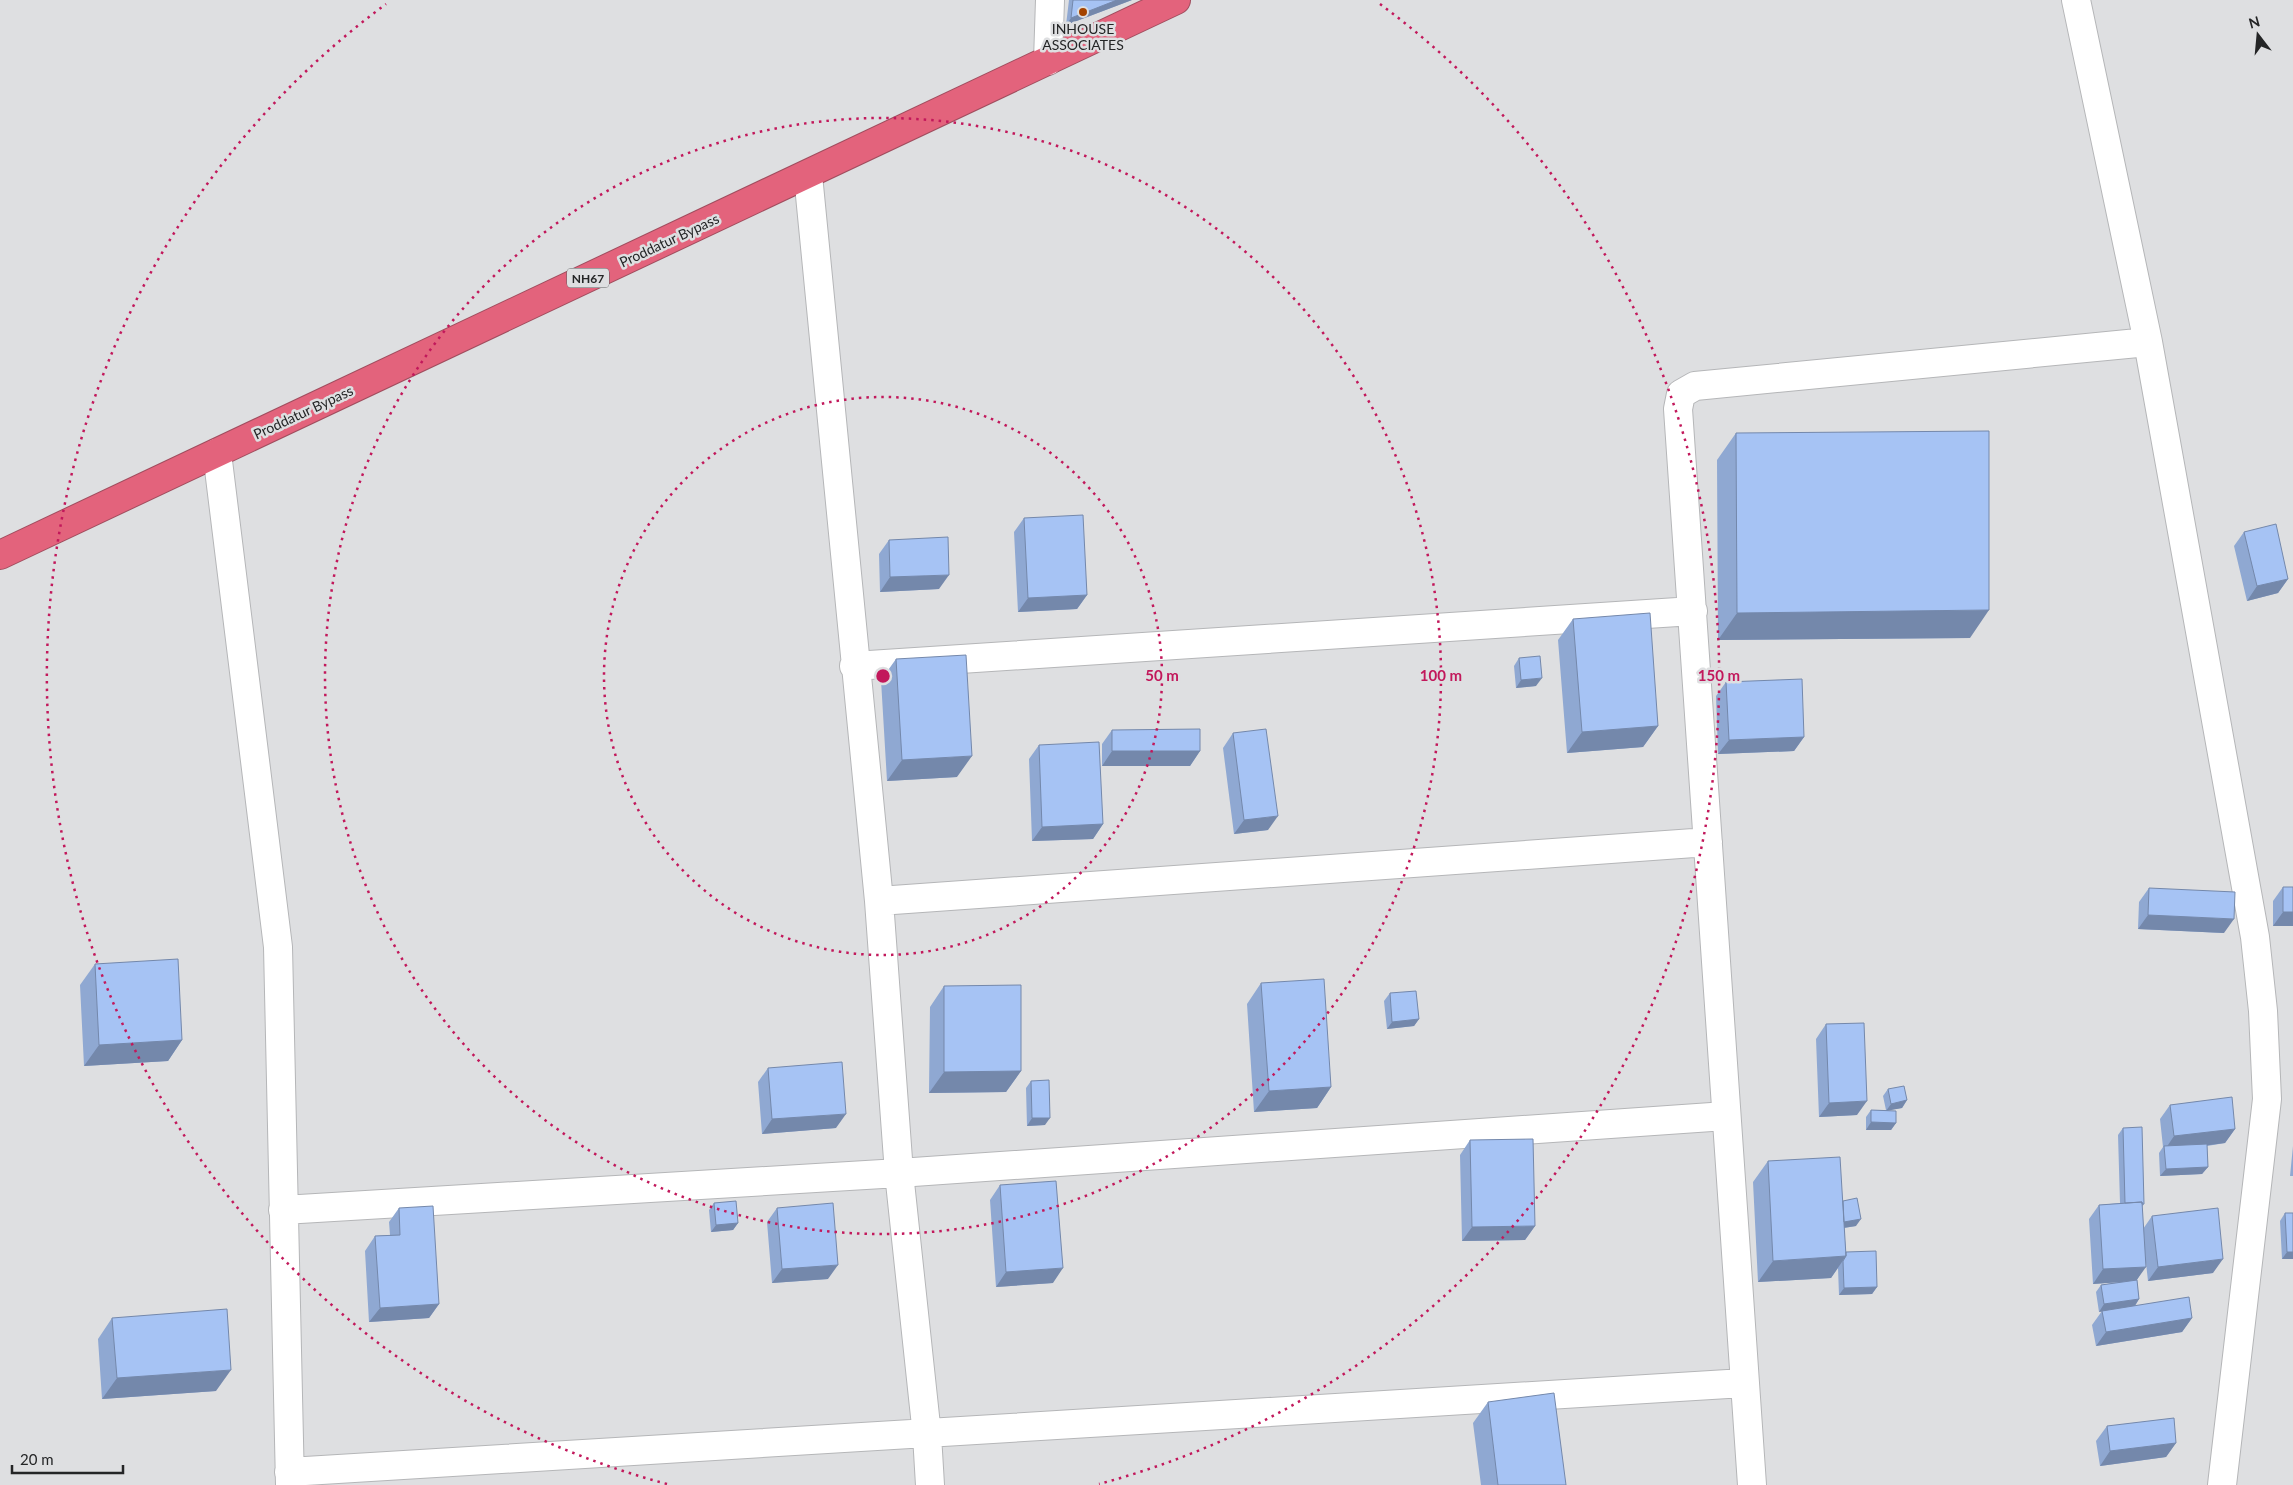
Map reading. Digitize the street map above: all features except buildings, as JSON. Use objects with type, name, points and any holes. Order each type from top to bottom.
[{"type":"highway","name":"Proddatur Bypass","points":[[0,555],[1176,0]]},
{"type":"street","points":[[1048,61],[1050,0]]},
{"type":"street","points":[[2076,0],[2084,28],[2148,342],[2255,936],[2263,1011],[2267,1099],[2222,1485]]},
{"type":"street","points":[[808,174],[854,666],[879,901],[899,1172],[928,1435],[930,1485]]},
{"type":"street","points":[[1752,1485],[1678,409],[1681,394],[1695,386],[2148,342]]},
{"type":"street","points":[[217,453],[278,947],[290,1478],[1744,1383]]},
{"type":"street","points":[[854,666],[1693,611]]},
{"type":"street","points":[[879,901],[1708,842]]},
{"type":"street","points":[[283,1210],[899,1172],[1726,1116]]},
{"type":"place","name":"INHOUSE ASSOCIATES","points":[[1083,12]]}]
